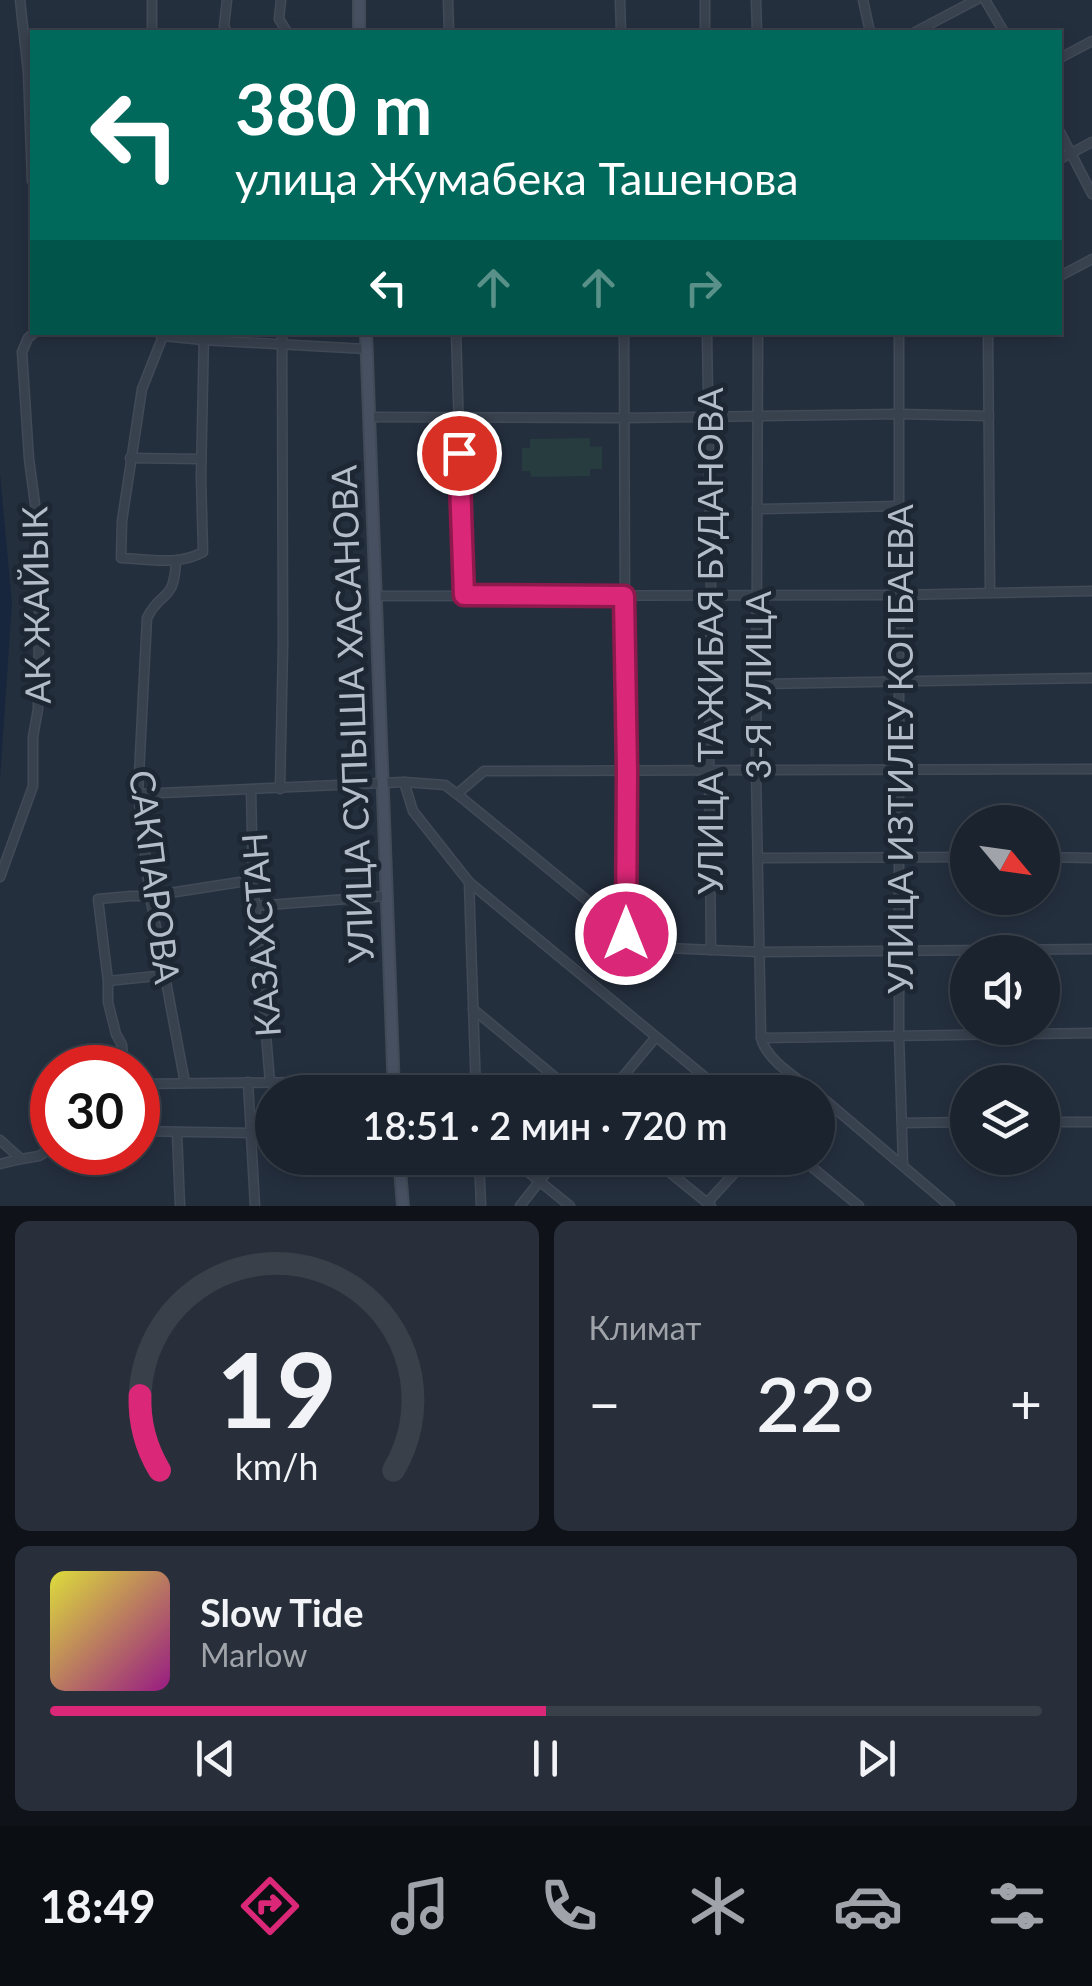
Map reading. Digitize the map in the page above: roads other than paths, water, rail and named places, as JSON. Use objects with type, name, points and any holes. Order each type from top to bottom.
[{"type":"street","points":[[20,0],[30,126]]},
{"type":"street","points":[[152,0],[152,30]]},
{"type":"street","points":[[226,30],[227,0]]},
{"type":"street","points":[[281,0],[280,19],[286,30]]},
{"type":"street","points":[[359,0],[359,30]]},
{"type":"street","points":[[448,0],[448,30]]},
{"type":"street","points":[[620,0],[621,30]]},
{"type":"street","points":[[705,0],[705,30]]},
{"type":"street","points":[[756,0],[757,30]]},
{"type":"street","points":[[862,0],[870,30]]},
{"type":"street","points":[[919,30],[976,0]]},
{"type":"street","points":[[985,0],[1003,30]]},
{"type":"street","points":[[1062,57],[1092,41]]},
{"type":"street","points":[[1062,136],[1092,194]]},
{"type":"street","points":[[1062,159],[1092,142]]},
{"type":"street","points":[[1062,275],[1092,259]]},
{"type":"street","name":"АК ЖАЙЫК","points":[[0,877],[32,786],[38,709],[40,541],[29,459],[22,352],[32,335]]},
{"type":"street","points":[[160,335],[142,389],[130,458],[121,558],[176,561],[202,552],[204,336],[366,349]]},
{"type":"street","points":[[280,788],[282,335]]},
{"type":"street","name":"УЛИЦА СУПЫША ХАСАНОВА","points":[[366,335],[393,1075]]},
{"type":"street","points":[[456,335],[464,595]]},
{"type":"street","points":[[624,335],[626,934]]},
{"type":"street","name":"УЛИЦА ТАЖИБАЯ БУДАНОВА","points":[[707,335],[711,950]]},
{"type":"street","name":"3-Я УЛИЦА","points":[[758,335],[756,772],[761,1038]]},
{"type":"street","name":"УЛИЦА ИЗТИЛЕУ КОПБАЕВА","points":[[899,335],[903,1164]]},
{"type":"street","points":[[988,335],[990,591]]},
{"type":"street","points":[[368,417],[989,416]]},
{"type":"street","points":[[130,458],[202,458]]},
{"type":"street","points":[[757,508],[899,506]]},
{"type":"street","name":"САКПАРОВА","points":[[176,561],[176,581],[171,592],[150,610],[147,618],[138,794],[150,896],[186,1083]]},
{"type":"street","points":[[375,596],[1092,591]]},
{"type":"street","points":[[756,684],[1092,678]]},
{"type":"street","points":[[457,794],[484,771],[1092,769]]},
{"type":"street","points":[[138,794],[404,782],[445,785],[644,946],[760,952],[1092,949]]},
{"type":"street","points":[[404,782],[413,811],[469,882],[702,1075]]},
{"type":"street","name":"КАЗАХСТАН","points":[[251,789],[253,880],[269,1075]]},
{"type":"street","points":[[759,858],[950,857]]},
{"type":"street","points":[[1060,857],[1092,858]]},
{"type":"street","points":[[122,1045],[108,1002],[98,900],[253,880]]},
{"type":"street","points":[[469,882],[475,1075]]},
{"type":"street","points":[[255,906],[386,896]]},
{"type":"street","points":[[108,982],[166,975]]},
{"type":"street","points":[[473,1008],[554,1075]]},
{"type":"street","points":[[793,1075],[764,1048],[761,1038],[1092,1033]]},
{"type":"street","points":[[624,1075],[656,1037]]},
{"type":"street","name":"КАЗАХСТАН","points":[[248,1082],[255,1206]]},
{"type":"street","points":[[160,1084],[255,1082]]},
{"type":"street","points":[[835,1109],[950,1206]]},
{"type":"street","points":[[902,1122],[950,1122]]},
{"type":"street","points":[[1060,1122],[1092,1122]]},
{"type":"street","points":[[160,1132],[251,1133]]},
{"type":"street","points":[[177,1132],[180,1206]]},
{"type":"street","points":[[0,1140],[21,1159]]},
{"type":"street","points":[[0,1164],[30,1158]]},
{"type":"street","points":[[400,1175],[403,1206]]},
{"type":"street","points":[[480,1175],[481,1206]]},
{"type":"street","points":[[533,1175],[570,1206]]},
{"type":"street","points":[[520,1206],[544,1175]]},
{"type":"street","points":[[673,1175],[709,1205],[734,1175]]},
{"type":"street","points":[[822,1175],[859,1206]]},
{"type":"water","points":[[0,473],[12,603],[0,780]]}]
